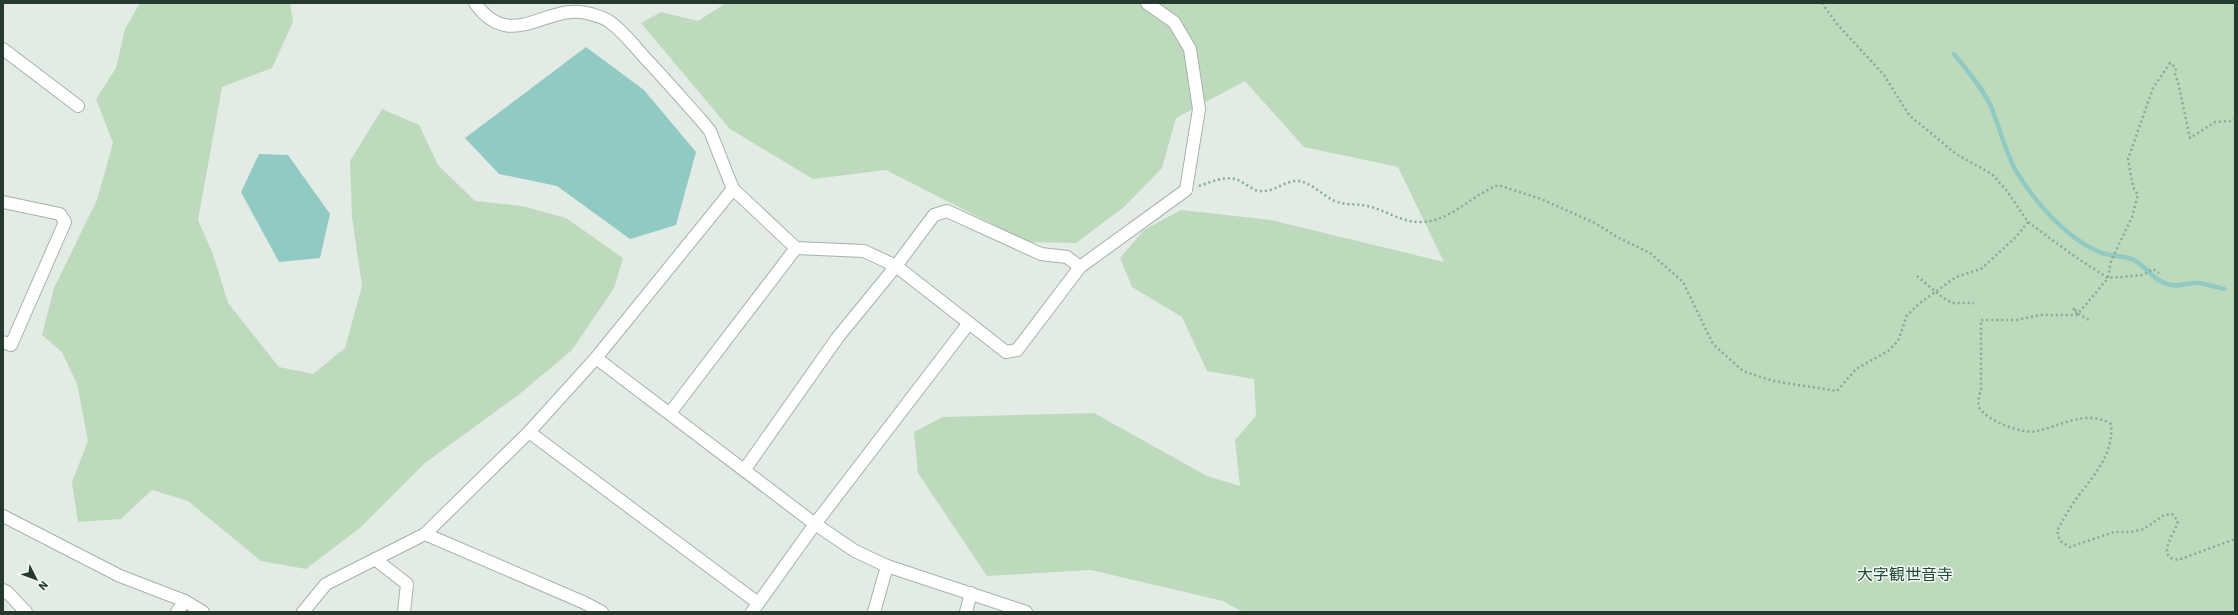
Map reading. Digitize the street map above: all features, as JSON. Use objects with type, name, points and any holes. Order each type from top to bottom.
[{"type":"street","points":[[474,3],[487,18],[496,24],[511,26],[574,10],[590,13],[610,21],[627,37],[701,120],[712,137],[733,189],[796,248],[864,251],[896,266],[1006,352],[1017,350],[1080,267],[1186,190],[1199,109],[1190,50],[1174,22],[1147,3]]},
{"type":"street","points":[[3,49],[78,106]]},
{"type":"street","points":[[303,612],[326,584],[425,534],[529,432],[596,358],[733,189]]},
{"type":"street","points":[[3,202],[60,214],[65,222],[11,345],[3,342]]},
{"type":"street","points":[[745,469],[838,337],[896,266],[934,215],[947,211],[1041,254],[1067,257],[1080,267]]},
{"type":"street","points":[[670,413],[796,248]]},
{"type":"street","points":[[529,432],[755,608],[815,524],[969,323]]},
{"type":"street","points":[[596,358],[745,469],[815,524],[855,551],[887,566],[1026,612]]},
{"type":"street","points":[[3,516],[120,576],[185,601],[203,612]]},
{"type":"street","points":[[425,534],[585,602],[602,612]]},
{"type":"street","points":[[375,559],[406,584],[404,612]]},
{"type":"street","points":[[874,612],[887,566]]},
{"type":"street","points":[[3,590],[8,592],[25,612]]},
{"type":"street","points":[[966,612],[971,593]]},
{"type":"street","points":[[177,612],[185,601]]},
{"type":"path","points":[[1822,3],[1837,24],[1884,75],[1909,115],[1956,154],[1992,174],[2007,191],[2028,222],[2077,258],[2108,278],[2146,273],[2153,269],[2159,273]]},
{"type":"path","points":[[2077,315],[2108,278],[2111,261],[2132,217],[2138,195],[2133,186],[2128,159],[2153,88],[2170,63],[2176,68],[2174,74],[2178,82],[2190,138],[2215,122],[2230,121],[2235,118]]},
{"type":"path","points":[[1186,190],[1228,178],[1237,179],[1258,191],[1269,191],[1297,181],[1310,186],[1334,201],[1350,206],[1366,205],[1387,212],[1400,220],[1422,222],[1442,217],[1498,185],[1541,199],[1595,223],[1617,238],[1650,253],[1683,282],[1713,344],[1743,371],[1773,381],[1838,391],[1856,369],[1888,351],[1898,341],[1907,316],[1935,291],[1956,277],[1981,269],[2017,236],[2028,222]]},
{"type":"path","points":[[1917,276],[1952,303],[1974,303]]},
{"type":"path","points":[[2077,315],[2073,308],[2080,315],[2091,321]]},
{"type":"path","points":[[2077,315],[2040,315],[2017,320],[1981,320],[1981,388],[1979,402],[1983,412],[2005,426],[2019,430],[2036,432],[2077,419],[2104,420],[2111,424],[2112,437],[2107,453],[2100,468],[2075,500],[2057,531],[2060,541],[2070,546],[2114,532],[2144,529],[2164,515],[2172,514],[2178,521],[2175,531],[2166,548],[2167,554],[2171,558],[2178,560],[2235,539]]},
{"type":"green space","points":[[140,3],[290,3],[293,22],[272,68],[222,87],[198,220],[213,254],[228,303],[279,367],[313,374],[345,348],[362,286],[352,217],[350,161],[382,109],[419,125],[438,165],[475,201],[522,206],[566,218],[623,258],[614,288],[572,350],[517,396],[425,463],[361,527],[306,569],[261,561],[188,501],[152,490],[121,519],[78,522],[72,482],[88,441],[77,384],[62,352],[42,335],[54,288],[97,200],[113,143],[96,99],[116,68],[125,29]]},
{"type":"green space","points":[[726,3],[2235,3],[2235,612],[1243,612],[1223,601],[1091,570],[987,576],[918,473],[914,432],[943,417],[1094,413],[1207,476],[1240,486],[1235,440],[1256,416],[1254,379],[1207,371],[1182,317],[1132,287],[1120,258],[1144,230],[1181,210],[1271,220],[1444,262],[1398,167],[1304,147],[1245,81],[1176,118],[1162,168],[1124,207],[1076,243],[1028,242],[886,170],[813,179],[730,129],[641,23],[661,12],[698,21]]},
{"type":"water","points":[[586,47],[644,90],[696,152],[676,225],[630,239],[557,186],[499,174],[465,138]]},
{"type":"water","points":[[259,154],[288,155],[330,214],[320,258],[279,262],[241,192]]},
{"type":"waterway","points":[[1954,54],[1975,80],[1989,102],[2016,171],[2032,195],[2063,228],[2074,237],[2099,252],[2134,260],[2160,281],[2165,283],[2174,285],[2198,283],[2224,289]]},
{"type":"district","name":"大字観世音寺","points":[[1905,574]]}]
